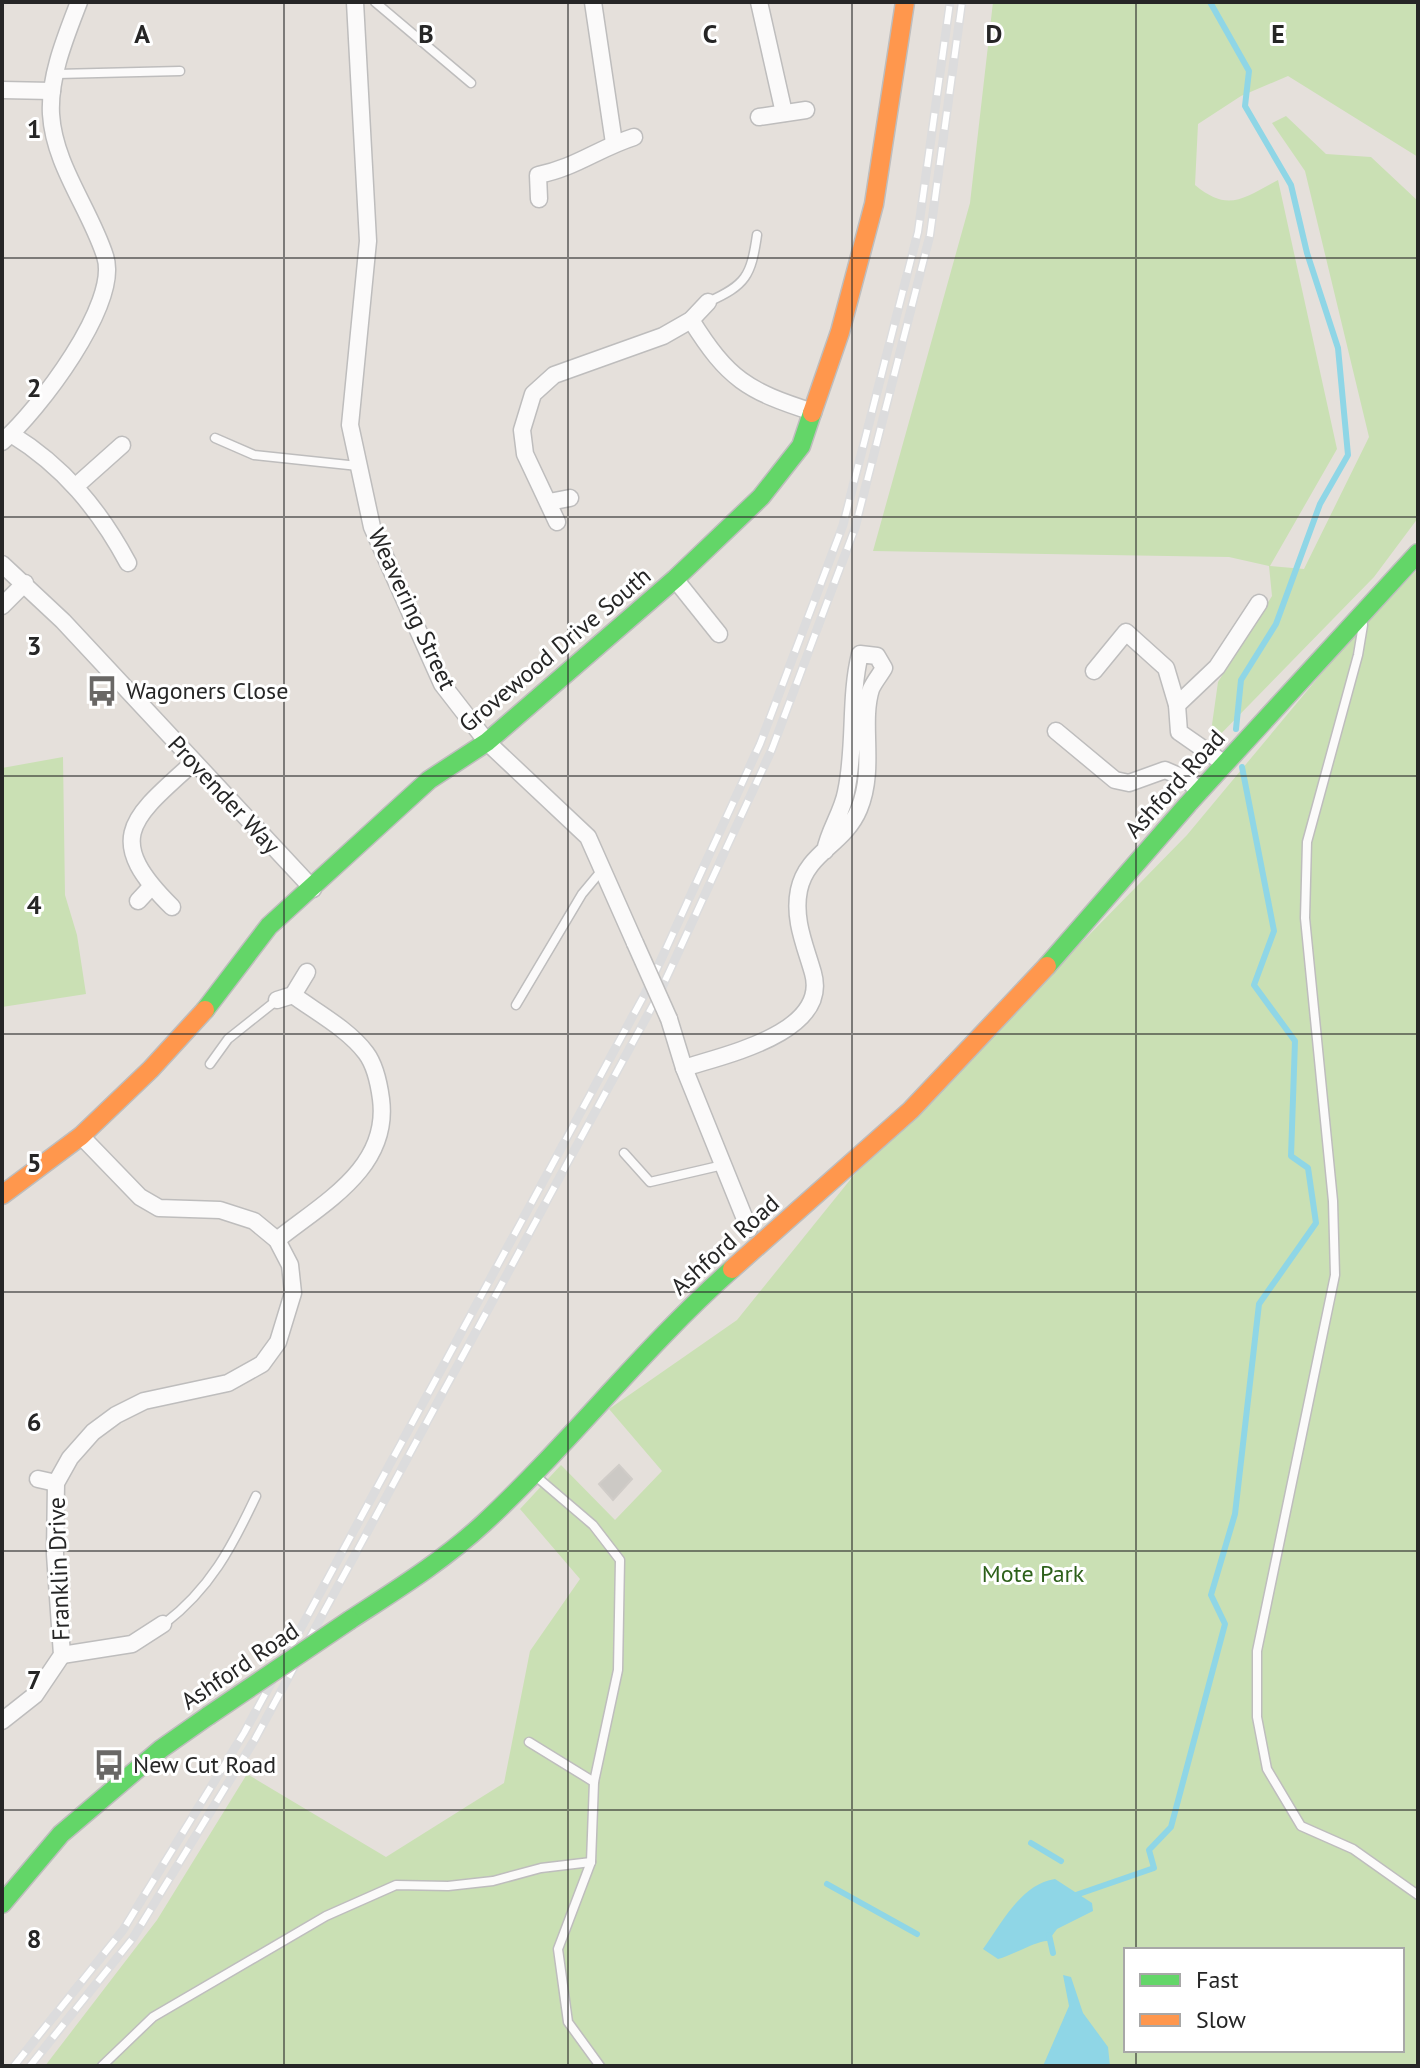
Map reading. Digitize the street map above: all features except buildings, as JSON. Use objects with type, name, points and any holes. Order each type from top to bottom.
[{"type":"main road","name":"Grovewood Drive South","points":[[2,1195],[81,1136],[145,1074],[222,991],[269,926],[429,780],[487,742],[675,579],[761,497],[801,446],[840,332],[874,204],[905,2]]},
{"type":"main road","name":"Ashford Road","points":[[2,1904],[61,1834],[161,1749],[419,1576],[481,1526],[534,1475],[699,1298],[911,1110],[1014,1003],[1225,764],[1418,553]]},
{"type":"street","points":[[79,2],[55,82],[51,116],[59,150],[107,259],[101,304],[61,376],[7,438],[38,451],[76,486],[105,521],[128,563]]},
{"type":"street","name":"Weavering Street","points":[[355,2],[368,241],[350,425],[372,527],[442,684],[487,742],[588,837],[669,1019],[684,1068],[749,1229]]},
{"type":"street","points":[[593,2],[614,143]]},
{"type":"street","points":[[759,2],[784,113]]},
{"type":"street","points":[[2,90],[55,82]]},
{"type":"street","points":[[759,117],[806,110]]},
{"type":"street","points":[[539,199],[538,175],[568,169],[614,143],[634,137]]},
{"type":"street","points":[[557,522],[525,454],[522,430],[533,394],[554,375],[663,336],[691,320],[708,302]]},
{"type":"street","points":[[691,320],[732,376],[763,396],[813,412]]},
{"type":"street","points":[[76,486],[122,445]]},
{"type":"street","points":[[549,502],[570,498]]},
{"type":"street","name":"Provender Way","points":[[2,564],[25,583],[313,889]]},
{"type":"street","points":[[675,579],[719,634]]},
{"type":"street","points":[[2,606],[25,583]]},
{"type":"street","points":[[1177,705],[1217,667],[1259,603]]},
{"type":"street","points":[[1094,671],[1126,632],[1166,668],[1177,705],[1179,732],[1225,764]]},
{"type":"street","points":[[684,1068],[764,1041],[805,1013],[812,998],[814,978],[797,921],[797,899],[810,863],[842,838],[859,809],[868,774],[871,689],[884,668],[877,656],[860,654],[854,682],[854,728],[846,795],[828,831],[825,851]]},
{"type":"street","points":[[1056,731],[1115,780],[1129,783],[1165,770],[1186,779],[1200,792]]},
{"type":"street","points":[[172,907],[136,867],[131,833],[145,809],[194,762]]},
{"type":"street","points":[[138,901],[151,887]]},
{"type":"street","points":[[81,1136],[140,1197],[159,1208],[239,1213],[277,1240],[360,1173],[377,1146],[384,1116],[379,1084],[366,1053],[285,997],[307,972]]},
{"type":"street","name":"Franklin Drive","points":[[2,1721],[35,1695],[62,1655],[55,1554],[56,1483],[70,1458],[93,1432],[116,1415],[144,1401],[228,1383],[262,1364],[278,1342],[293,1293],[290,1265],[277,1240]]},
{"type":"street","name":"Franklin Drive","points":[[38,1479],[56,1483]]},
{"type":"street","name":"Franklin Drive","points":[[62,1655],[132,1644],[163,1624]]},
{"type":"lane","points":[[375,2],[471,83]]},
{"type":"lane","points":[[55,82],[180,71]]},
{"type":"lane","points":[[708,302],[733,291],[745,280],[753,262],[757,235]]},
{"type":"lane","points":[[215,438],[254,455],[359,466]]},
{"type":"lane","points":[[1366,608],[1358,655],[1307,842],[1305,918],[1333,1201],[1335,1275],[1257,1651],[1257,1717],[1267,1769],[1301,1826],[1353,1849],[1418,1895]]},
{"type":"lane","points":[[516,1005],[582,894],[602,870]]},
{"type":"lane","points":[[210,1064],[228,1039],[285,997]]},
{"type":"lane","points":[[624,1153],[650,1182],[724,1164]]},
{"type":"lane","points":[[534,1475],[593,1525],[620,1560],[618,1670],[594,1782],[591,1862],[558,1949],[568,2022],[600,2066]]},
{"type":"lane","points":[[163,1624],[205,1588],[228,1555],[256,1496]]},
{"type":"lane","points":[[529,1742],[594,1782]]},
{"type":"lane","points":[[102,2066],[153,2017],[326,1916],[396,1885],[448,1886],[493,1881],[541,1868],[591,1862]]},
{"type":"green space","points":[[993,2],[1418,3],[1418,157],[1288,76],[1241,96],[1198,124],[1195,185],[1207,194],[1217,199],[1236,200],[1278,180],[1337,449],[1270,566],[1304,569],[1369,437],[1305,171],[1272,123],[1286,116],[1326,154],[1371,157],[1418,201],[1418,518],[1374,577],[1209,746],[1218,682],[1272,596],[1269,566],[1229,557],[873,551],[970,203]]},
{"type":"green space","name":"Mote Park","points":[[1418,569],[1418,2066],[45,2066],[157,1920],[247,1774],[386,1857],[504,1783],[530,1651],[580,1579],[520,1509],[561,1465],[615,1520],[662,1471],[609,1409],[737,1320],[854,1175],[1187,835],[1351,638]]},
{"type":"green space","points":[[63,757],[65,895],[77,935],[86,994],[2,1007],[2,768]]},
{"type":"water","points":[[1055,1879],[1092,1903],[1093,1911],[1057,1929],[1048,1941],[1004,1957],[998,1959],[983,1949],[1022,1896],[1043,1882]]},
{"type":"water","points":[[1063,1975],[1071,1977],[1083,2013],[1108,2047],[1110,2066],[1043,2066],[1069,2006]]},
{"type":"waterway","points":[[1210,2],[1249,71],[1245,106],[1291,185],[1307,253],[1338,348],[1348,455],[1320,504],[1276,624],[1241,680],[1236,729]]},
{"type":"waterway","points":[[1073,1896],[1154,1868],[1149,1850],[1171,1827],[1225,1624],[1211,1595],[1235,1514],[1259,1304],[1316,1223],[1308,1168],[1291,1156],[1295,1041],[1254,985],[1274,931],[1242,767]]},
{"type":"waterway","points":[[1031,1843],[1061,1861]]},
{"type":"waterway","points":[[827,1884],[917,1934]]},
{"type":"waterway","points":[[1049,1935],[1053,1953]]},
{"type":"railway","points":[[14,2066],[123,1930],[244,1733],[648,988],[760,744],[843,525],[918,232],[950,2]]},
{"type":"railway","points":[[30,2066],[133,1938],[255,1739],[659,994],[772,749],[855,528],[930,235],[962,2]]},
{"type":"traffic: fast","points":[[205,1010],[269,926],[429,780],[487,742],[675,579],[761,497],[801,446],[812,413]]},
{"type":"traffic: fast","points":[[1047,966],[1188,804],[1418,553]]},
{"type":"traffic: fast","points":[[350,1620],[436,1562],[484,1523],[547,1461],[699,1299],[732,1269]]},
{"type":"traffic: fast","points":[[208,1716],[350,1620]]},
{"type":"traffic: fast","points":[[2,1904],[61,1834],[161,1749],[208,1716]]},
{"type":"traffic: slow","points":[[812,413],[840,332],[874,204],[905,2]]},
{"type":"traffic: slow","points":[[732,1269],[911,1110],[1047,966]]},
{"type":"traffic: slow","points":[[2,1195],[81,1136],[151,1069],[205,1010]]},
{"type":"place","name":"Wagoners Close","points":[[102,691]]},
{"type":"place","name":"New Cut Road","points":[[109,1765]]}]
